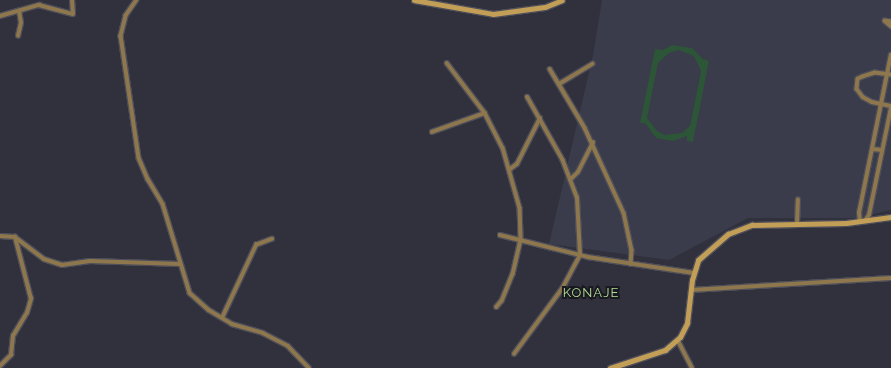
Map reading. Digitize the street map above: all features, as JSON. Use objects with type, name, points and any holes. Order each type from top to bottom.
[{"type":"main road","points":[[414,0],[493,14],[545,7],[562,0]]},
{"type":"main road","points":[[610,368],[665,350],[678,340],[688,323],[691,290],[698,260],[728,234],[752,225],[797,225],[863,221],[891,216]]},
{"type":"street","points":[[0,16],[39,4],[73,14],[72,0]]},
{"type":"street","points":[[136,0],[126,16],[121,36],[126,85],[139,158],[148,179],[163,204],[190,293],[232,324],[263,333],[288,346],[309,368]]},
{"type":"street","points":[[18,36],[21,23],[19,11]]},
{"type":"street","points":[[891,22],[885,21],[891,26]]},
{"type":"street","points":[[889,75],[871,74],[858,80],[857,84],[857,89],[863,97],[881,104],[891,107],[869,215],[863,221],[859,213],[881,104],[889,75],[891,55]]},
{"type":"street","points":[[447,63],[485,113],[503,148],[520,208],[521,240],[512,274],[502,301],[497,307]]},
{"type":"street","points":[[559,84],[592,64]]},
{"type":"street","points":[[550,69],[593,143],[624,213],[632,250],[631,264]]},
{"type":"street","points":[[514,354],[558,295],[580,255],[577,198],[554,140],[527,97]]},
{"type":"street","points":[[432,132],[485,113]]},
{"type":"street","points":[[509,170],[517,164],[540,118]]},
{"type":"street","points":[[570,180],[578,172],[593,143]]},
{"type":"street","points":[[872,149],[882,150]]},
{"type":"street","points":[[797,225],[798,200]]},
{"type":"street","points":[[500,235],[580,255],[694,273]]},
{"type":"street","points":[[0,236],[15,237],[44,259],[62,265],[90,261],[180,264]]},
{"type":"street","points":[[0,366],[11,355],[13,336],[27,313],[32,299],[15,237]]},
{"type":"street","points":[[222,318],[256,245],[272,239]]},
{"type":"street","points":[[691,290],[891,278]]},
{"type":"street","points":[[678,340],[692,368]]},
{"type":"shaded area","points":[[602,0],[891,0],[891,210],[856,218],[748,218],[669,260],[549,244],[593,55]]},
{"type":"green space","points":[[672,45],[692,48],[703,59],[709,61],[693,142],[687,141],[687,136],[673,141],[656,138],[645,123],[640,123],[655,49],[663,50]],"holes":[[[679,50],[694,56],[701,71],[690,126],[682,133],[665,135],[657,131],[647,118],[658,63],[669,53]]]},
{"type":"district","name":"KONAJE","points":[[591,293]]}]
